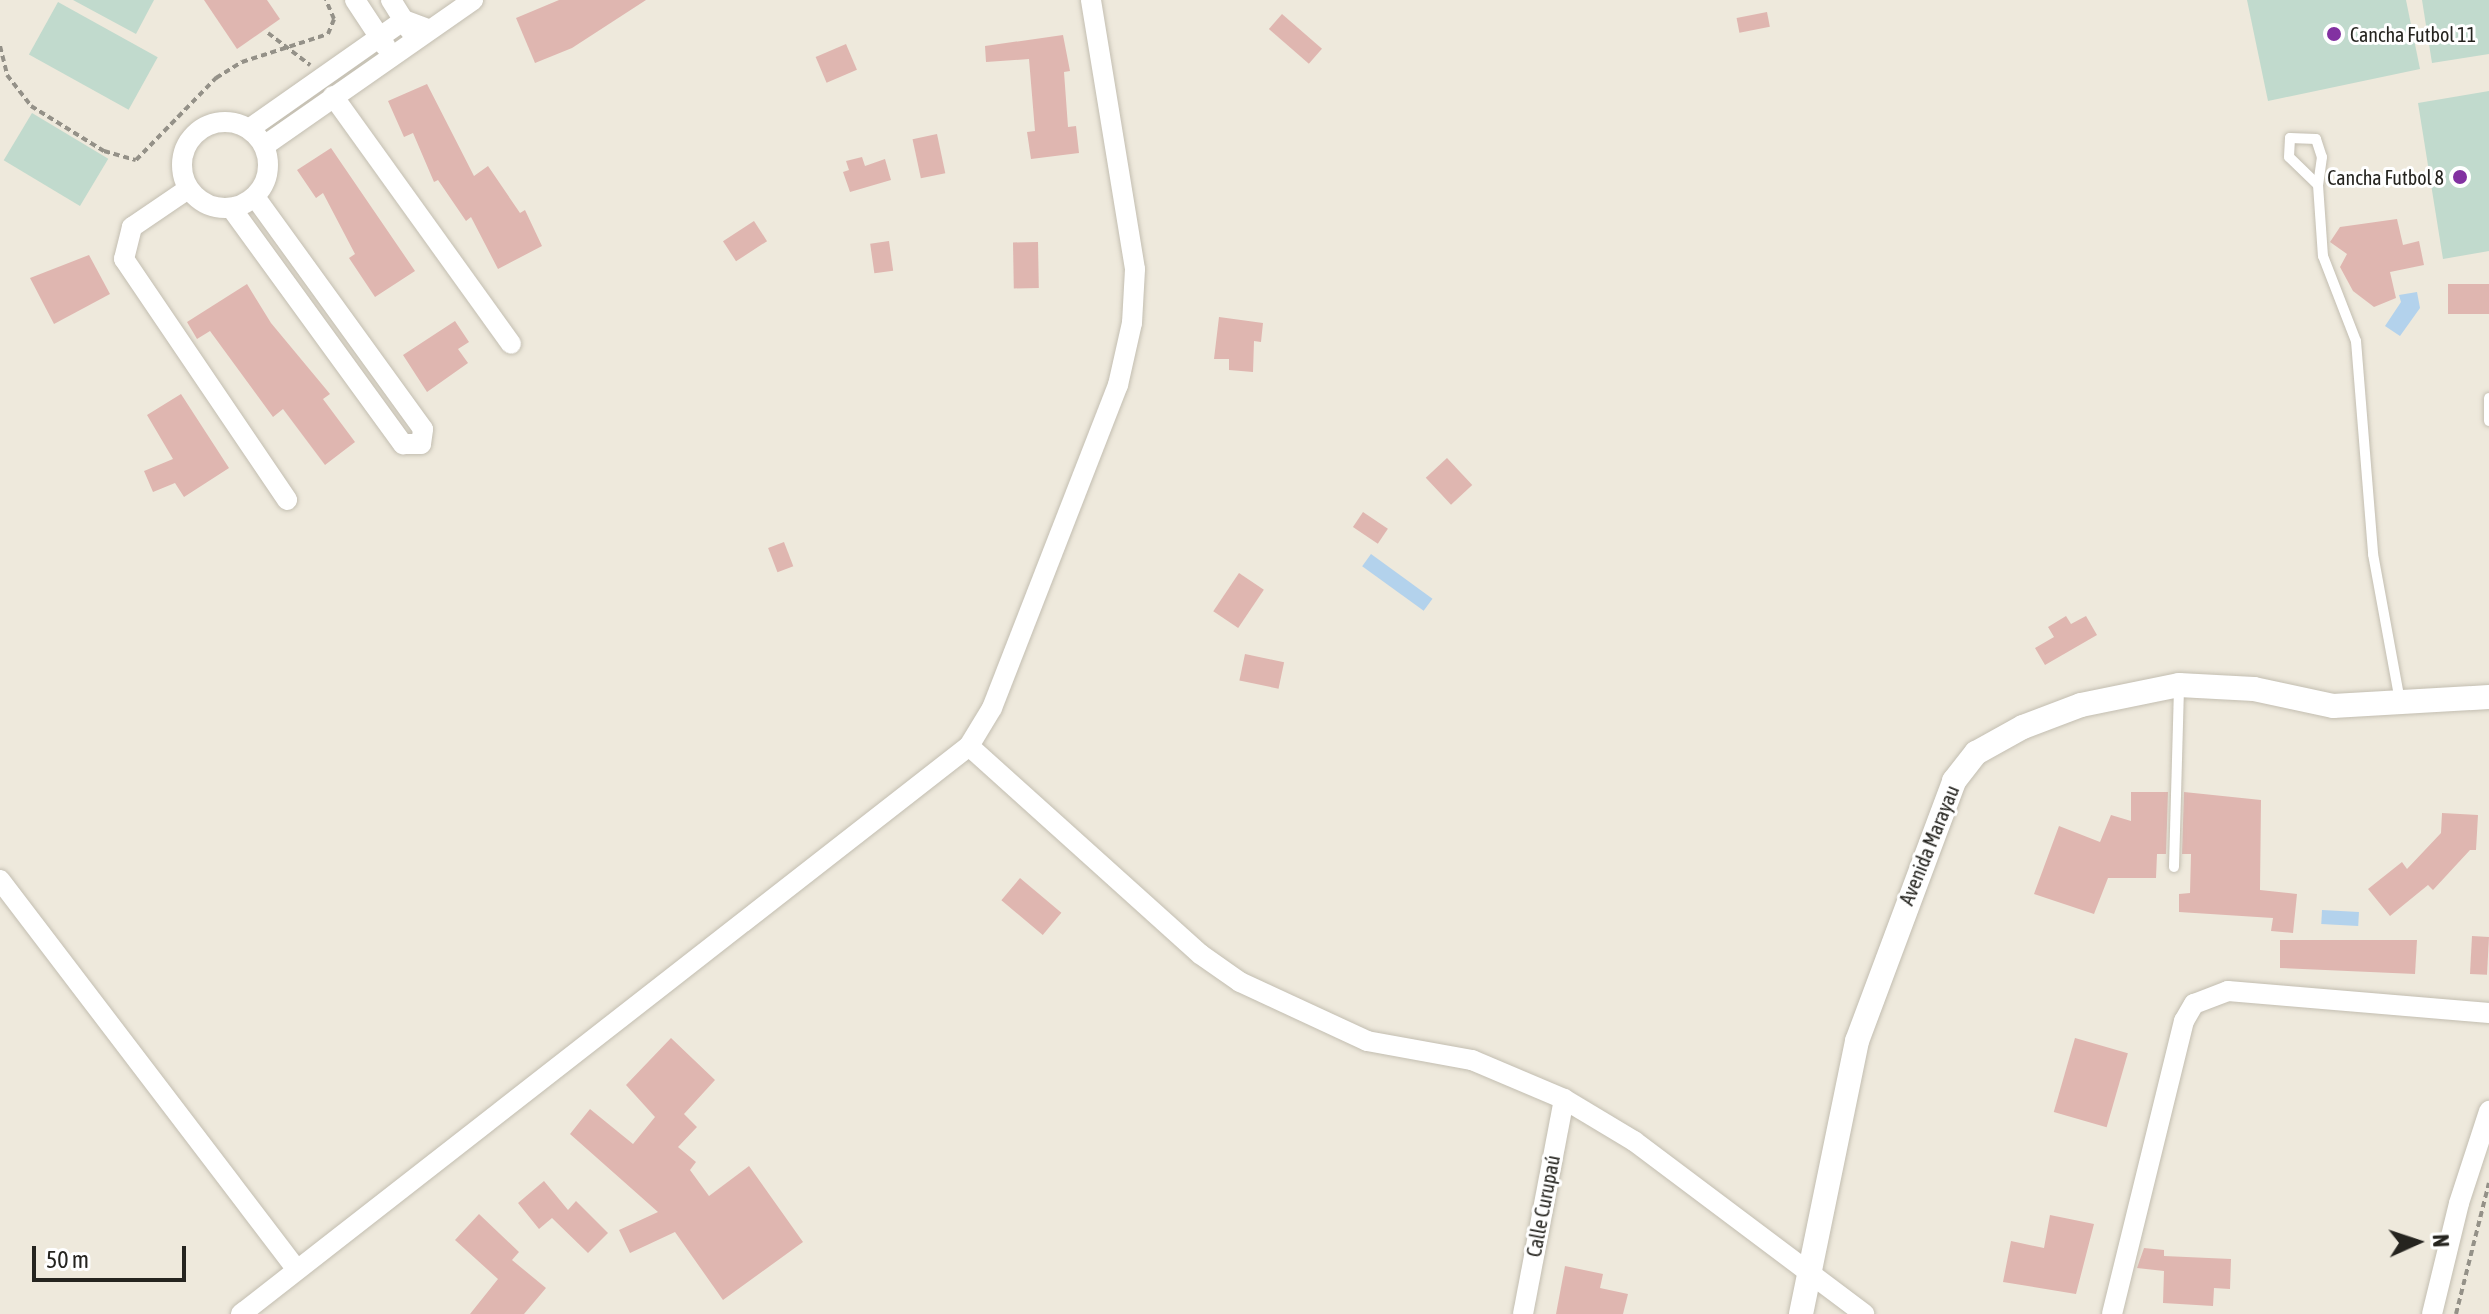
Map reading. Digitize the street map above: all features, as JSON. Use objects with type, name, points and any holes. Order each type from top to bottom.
[{"type":"street","points":[[355,0],[392,56]]},
{"type":"street","points":[[391,0],[404,20],[422,35]]},
{"type":"street","points":[[249,129],[392,56],[473,0]]},
{"type":"street","points":[[241,1314],[296,1268],[969,746],[992,708],[1118,385],[1132,323],[1135,269],[1091,0]]},
{"type":"street","points":[[264,146],[380,38],[404,20]]},
{"type":"street","points":[[326,88],[511,344]]},
{"type":"street","points":[[225,122],[249,129],[264,146],[268,173],[255,197],[232,209],[215,208],[188,189],[182,156],[201,128],[225,122]]},
{"type":"street","points":[[188,189],[132,227],[124,259],[287,500]]},
{"type":"street","points":[[232,209],[403,444],[417,446],[423,429],[255,197]]},
{"type":"street","name":"Avenida Marayau","points":[[1801,1314],[1857,1041],[1954,781],[1976,753],[2023,727],[2132,690],[2179,685],[2254,689],[2333,706],[2489,697]]},
{"type":"street","points":[[969,746],[1200,954],[1240,982],[1367,1041],[1472,1060],[1564,1099],[1634,1141],[1864,1314]]},
{"type":"street","points":[[0,880],[296,1268]]},
{"type":"street","points":[[2112,1314],[2184,1021],[2194,1004],[2228,991],[2328,995],[2489,1013]]},
{"type":"street","name":"Calle Curupaú","points":[[1523,1314],[1564,1099]]},
{"type":"street","points":[[2432,1314],[2459,1203],[2489,1111]]},
{"type":"lane","points":[[2318,185],[2289,157],[2290,138],[2316,139],[2322,157],[2318,185],[2323,256],[2356,341],[2373,554],[2401,703]]},
{"type":"lane","points":[[2489,398],[2489,421]]},
{"type":"lane","points":[[2174,867],[2179,685]]},
{"type":"path","points":[[0,46],[7,75],[31,106],[104,151],[136,160],[216,78],[242,62],[328,34],[334,19],[326,0]]},
{"type":"path","points":[[268,33],[290,44],[326,88]]},
{"type":"path","points":[[2456,1314],[2489,1183]]},
{"type":"green space","points":[[73,0],[154,0],[136,34]]},
{"type":"green space","name":"Cancha Futbol 11","points":[[2247,0],[2406,0],[2420,69],[2268,101]]},
{"type":"green space","points":[[2422,0],[2489,0],[2489,54],[2432,63]]},
{"type":"green space","points":[[58,2],[158,57],[129,110],[29,54]]},
{"type":"green space","name":"Cancha Futbol 8","points":[[2489,91],[2489,251],[2443,259],[2418,103]]},
{"type":"green space","points":[[32,113],[108,159],[80,206],[4,160]]},
{"type":"water","points":[[2417,292],[2420,308],[2400,336],[2385,326],[2401,302],[2399,295]]},
{"type":"water","points":[[1371,554],[1432,599],[1424,611],[1362,566]]},
{"type":"water","points":[[2322,910],[2359,912],[2358,926],[2321,924]]},
{"type":"building","points":[[204,0],[267,0],[280,19],[237,49]]},
{"type":"building","points":[[559,0],[646,0],[572,48],[535,63],[516,18]]},
{"type":"building","points":[[1767,12],[1770,27],[1739,33],[1737,18]]},
{"type":"building","points":[[1282,14],[1322,49],[1309,64],[1269,29]]},
{"type":"building","points":[[1063,35],[1070,71],[1064,72],[1068,127],[1076,126],[1079,153],[1031,159],[1027,132],[1035,131],[1029,59],[986,62],[985,46]]},
{"type":"building","points":[[846,44],[857,70],[827,83],[816,57]]},
{"type":"building","points":[[427,84],[474,176],[488,166],[520,213],[525,210],[542,246],[498,269],[471,217],[466,221],[438,180],[434,182],[413,133],[404,137],[388,101]]},
{"type":"building","points":[[937,134],[945,173],[921,178],[913,139]]},
{"type":"building","points":[[331,148],[415,271],[375,297],[349,258],[355,254],[323,193],[316,198],[297,170]]},
{"type":"building","points":[[862,157],[865,166],[885,159],[891,180],[850,192],[843,172],[849,170],[846,161]]},
{"type":"building","points":[[2397,219],[2403,245],[2419,241],[2424,265],[2390,272],[2396,298],[2374,307],[2353,291],[2340,267],[2347,254],[2330,242],[2340,227]]},
{"type":"building","points":[[754,221],[767,241],[736,261],[723,241]]},
{"type":"building","points":[[889,241],[893,271],[874,273],[870,244]]},
{"type":"building","points":[[1013,242],[1038,242],[1039,288],[1014,288]]},
{"type":"building","points":[[89,255],[110,294],[54,324],[30,278]]},
{"type":"building","points":[[247,284],[271,323],[330,394],[323,399],[355,442],[325,465],[283,409],[273,417],[210,331],[197,339],[187,322]]},
{"type":"building","points":[[2448,284],[2489,284],[2489,314],[2448,314]]},
{"type":"building","points":[[1219,317],[1263,323],[1261,342],[1254,341],[1253,372],[1229,370],[1229,359],[1214,359]]},
{"type":"building","points":[[455,321],[469,342],[458,349],[468,363],[427,392],[403,355]]},
{"type":"building","points":[[181,394],[229,468],[184,497],[175,483],[153,492],[144,471],[173,459],[147,415]]},
{"type":"building","points":[[1447,458],[1472,485],[1451,505],[1426,478]]},
{"type":"building","points":[[1363,512],[1388,529],[1378,544],[1353,527]]},
{"type":"building","points":[[784,542],[793,566],[777,572],[768,548]]},
{"type":"building","points":[[1239,573],[1264,590],[1238,628],[1213,611]]},
{"type":"building","points":[[2066,616],[2071,624],[2086,616],[2097,635],[2045,665],[2035,648],[2054,637],[2048,627]]},
{"type":"building","points":[[1245,654],[1284,662],[1279,689],[1239,680]]},
{"type":"building","points":[[2131,792],[2168,792],[2166,854],[2157,854],[2156,878],[2108,878],[2094,914],[2034,894],[2059,826],[2100,842],[2111,815],[2131,821]]},
{"type":"building","points":[[2184,792],[2261,800],[2260,890],[2297,894],[2293,933],[2271,931],[2273,918],[2179,912],[2179,894],[2190,893],[2191,854],[2182,854]]},
{"type":"building","points":[[2442,813],[2478,815],[2476,850],[2470,850],[2433,890],[2428,885],[2390,916],[2368,889],[2402,862],[2407,869],[2441,833]]},
{"type":"building","points":[[1020,878],[1061,913],[1043,935],[1001,900]]},
{"type":"building","points":[[2472,936],[2489,937],[2487,975],[2470,974]]},
{"type":"building","points":[[2280,940],[2417,940],[2415,974],[2280,968]]},
{"type":"building","points":[[671,1038],[715,1080],[684,1114],[697,1127],[678,1147],[696,1162],[690,1170],[709,1196],[749,1166],[803,1242],[723,1300],[675,1232],[630,1253],[619,1230],[658,1212],[570,1134],[590,1109],[633,1144],[655,1117],[626,1085]]},
{"type":"building","points":[[2075,1038],[2128,1053],[2107,1127],[2054,1112]]},
{"type":"building","points":[[544,1181],[568,1210],[576,1201],[608,1233],[588,1253],[552,1218],[539,1229],[518,1203]]},
{"type":"building","points":[[479,1214],[519,1252],[512,1260],[546,1288],[524,1314],[470,1314],[498,1279],[455,1240]]},
{"type":"building","points":[[2050,1215],[2094,1224],[2076,1294],[2003,1282],[2011,1241],[2044,1248]]},
{"type":"building","points":[[2144,1248],[2164,1250],[2164,1256],[2231,1259],[2230,1289],[2214,1288],[2213,1306],[2163,1303],[2164,1271],[2137,1268]]},
{"type":"building","points":[[1565,1266],[1603,1274],[1600,1288],[1628,1294],[1623,1314],[1556,1314]]},
{"type":"place","name":"Cancha Futbol 11","points":[[2334,34]]},
{"type":"place","name":"Cancha Futbol 8","points":[[2460,177]]}]
